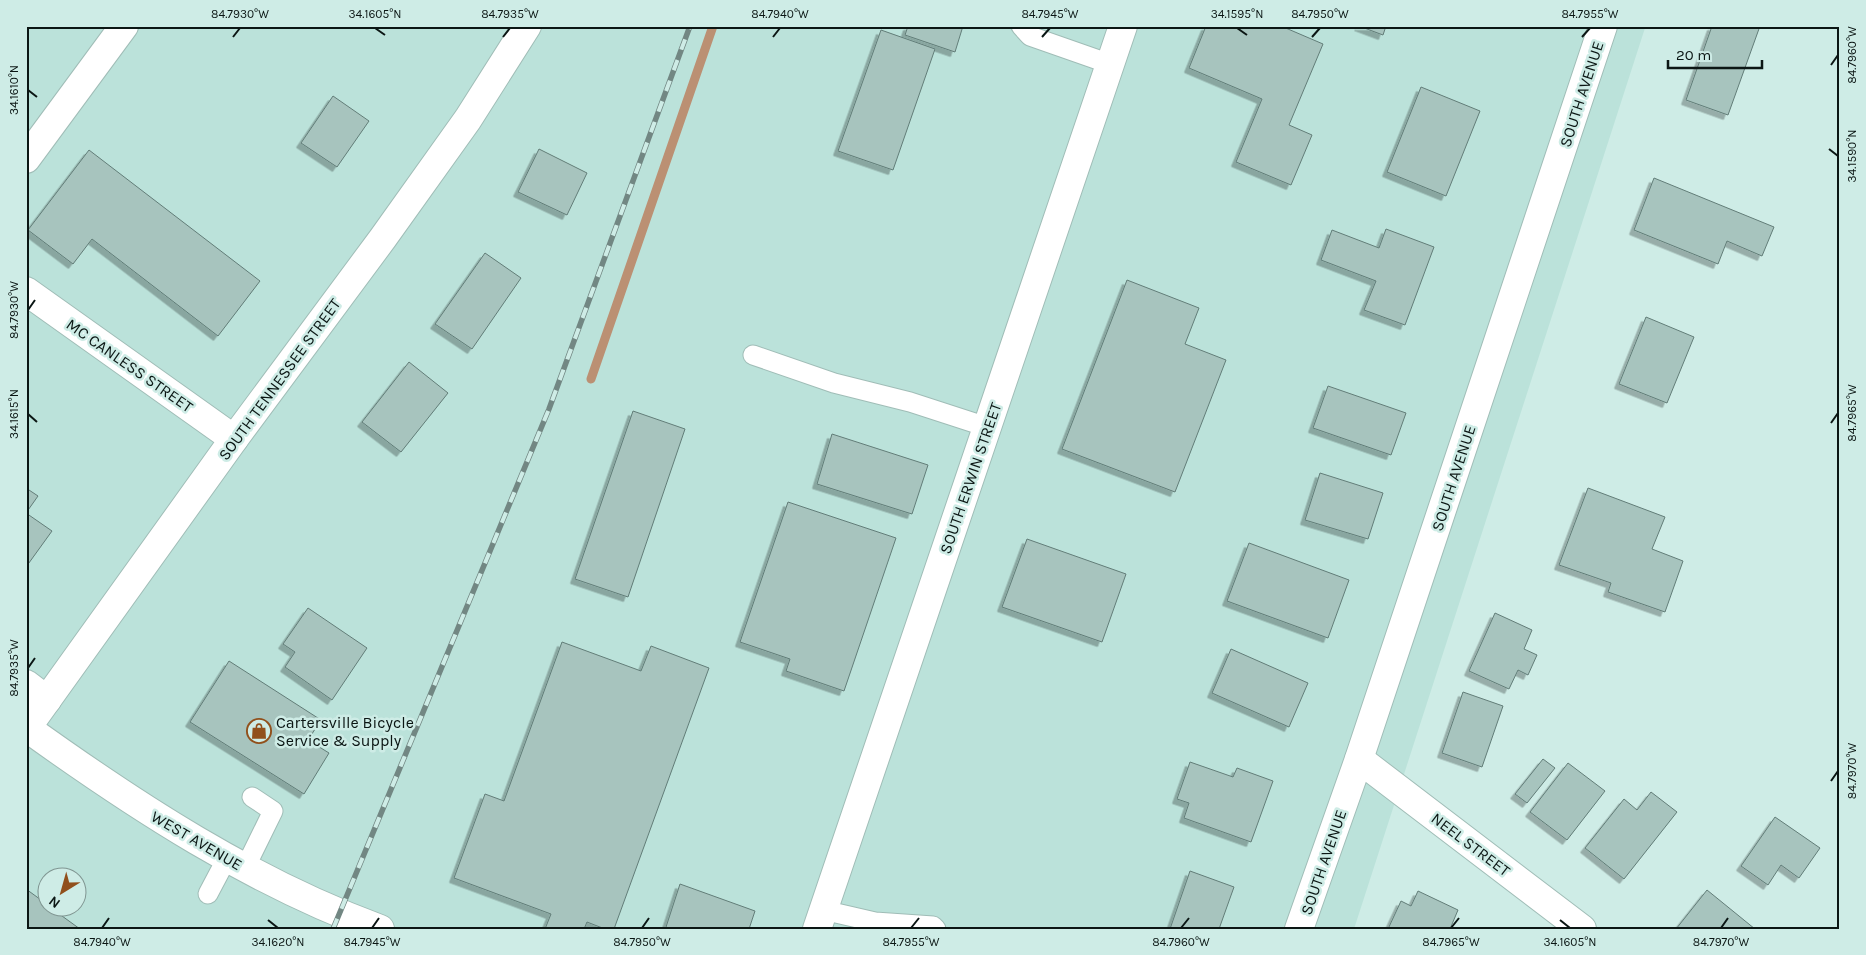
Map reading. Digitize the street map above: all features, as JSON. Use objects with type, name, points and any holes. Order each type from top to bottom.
[{"type":"street","points":[[26,159],[124,26]]},
{"type":"street","name":"SOUTH TENNESSEE STREET","points":[[26,728],[37,692],[234,439],[383,238],[468,119],[527,26]]},
{"type":"street","name":"SOUTH ERWIN STREET","points":[[820,919],[1123,26]]},
{"type":"street","name":"SOUTH AVENUE","points":[[1299,929],[1359,759],[1603,26]]},
{"type":"street","name":"MC CANLESS STREET","points":[[26,291],[234,439]]},
{"type":"street","name":"WEST AVENUE","points":[[26,728],[146,810],[236,863],[339,913],[380,929]]},
{"type":"street","name":"NEEL STREET","points":[[1359,759],[1582,929]]},
{"type":"lane","points":[[1021,26],[1030,36],[1110,64]]},
{"type":"lane","points":[[753,355],[834,383],[910,402],[987,427]]},
{"type":"lane","points":[[208,894],[236,863],[272,811],[252,797]]},
{"type":"lane","points":[[820,919],[933,926],[936,929]]},
{"type":"shaded area","points":[[26,26],[1648,26],[1645,28],[1354,929],[26,929]]},
{"type":"building","points":[[908,26],[963,26],[955,52],[905,35]]},
{"type":"building","points":[[1206,26],[1281,26],[1323,44],[1289,125],[1312,135],[1291,185],[1236,162],[1262,99],[1189,68]]},
{"type":"building","points":[[1359,26],[1386,26],[1383,35]]},
{"type":"building","points":[[1712,26],[1760,26],[1728,115],[1686,100]]},
{"type":"building","points":[[881,30],[935,49],[893,170],[838,151]]},
{"type":"building","points":[[1421,87],[1480,111],[1446,196],[1387,172]]},
{"type":"building","points":[[333,96],[369,121],[337,167],[301,143]]},
{"type":"building","points":[[539,149],[587,173],[567,215],[518,192]]},
{"type":"building","points":[[89,150],[260,281],[218,336],[92,239],[73,264],[28,230]]},
{"type":"building","points":[[1654,178],[1774,227],[1762,256],[1727,241],[1718,264],[1634,230]]},
{"type":"building","points":[[1386,229],[1434,247],[1405,325],[1364,310],[1376,281],[1321,260],[1332,230],[1379,248]]},
{"type":"building","points":[[485,253],[521,278],[472,349],[435,324]]},
{"type":"building","points":[[1127,280],[1199,308],[1185,344],[1226,360],[1175,492],[1062,449]]},
{"type":"building","points":[[1646,317],[1694,337],[1667,403],[1619,384]]},
{"type":"building","points":[[409,362],[448,393],[401,452],[362,422]]},
{"type":"building","points":[[1328,386],[1406,413],[1391,455],[1313,428]]},
{"type":"building","points":[[633,411],[685,429],[628,597],[575,579]]},
{"type":"building","points":[[832,434],[928,465],[912,514],[817,484]]},
{"type":"building","points":[[1320,473],[1383,493],[1368,539],[1305,520]]},
{"type":"building","points":[[26,488],[38,496],[26,513]]},
{"type":"building","points":[[1588,488],[1665,517],[1652,549],[1683,561],[1665,612],[1608,592],[1611,583],[1559,565]]},
{"type":"building","points":[[788,502],[896,538],[844,691],[786,671],[790,659],[740,642]]},
{"type":"building","points":[[26,513],[52,531],[26,567]]},
{"type":"building","points":[[1027,539],[1126,574],[1102,642],[1002,607]]},
{"type":"building","points":[[1249,543],[1349,580],[1328,638],[1227,601]]},
{"type":"building","points":[[308,608],[367,648],[332,700],[285,667],[295,652],[283,644]]},
{"type":"building","points":[[1495,613],[1532,630],[1524,649],[1537,655],[1528,675],[1518,670],[1509,689],[1469,671]]},
{"type":"building","points":[[562,642],[641,671],[651,646],[709,668],[614,929],[605,929],[587,922],[584,929],[545,929],[551,914],[454,878],[485,794],[504,801]]},
{"type":"building","points":[[1231,649],[1308,683],[1289,727],[1212,693]]},
{"type":"building","name":"Cartersville Bicycle Service & Supply","points":[[229,661],[321,720],[308,740],[329,753],[304,794],[190,722]]},
{"type":"building","points":[[1463,692],[1503,706],[1482,767],[1442,753]]},
{"type":"building","points":[[1543,759],[1555,768],[1527,803],[1515,794]]},
{"type":"building","points":[[1190,762],[1233,777],[1237,768],[1273,781],[1251,842],[1184,818],[1189,803],[1177,799]]},
{"type":"building","points":[[1568,763],[1605,791],[1567,840],[1530,812]]},
{"type":"building","points":[[1651,792],[1677,812],[1624,879],[1585,848],[1624,799],[1637,810]]},
{"type":"building","points":[[1775,817],[1820,848],[1799,878],[1781,865],[1768,885],[1741,866]]},
{"type":"building","points":[[1190,871],[1234,887],[1219,929],[1170,929]]},
{"type":"building","points":[[680,884],[755,911],[749,929],[670,929],[666,927]]},
{"type":"building","points":[[26,889],[38,898],[38,918],[65,918],[80,929],[26,929]]},
{"type":"building","points":[[1707,890],[1755,929],[1676,929]]},
{"type":"building","points":[[1418,891],[1458,910],[1450,929],[1388,929],[1401,901],[1411,906]]},
{"type":"waterway","points":[[591,379],[713,26]]},
{"type":"railway","points":[[333,929],[549,409],[690,26]]},
{"type":"place","name":"Cartersville Bicycle Service & Supply","points":[[259,731]]}]
